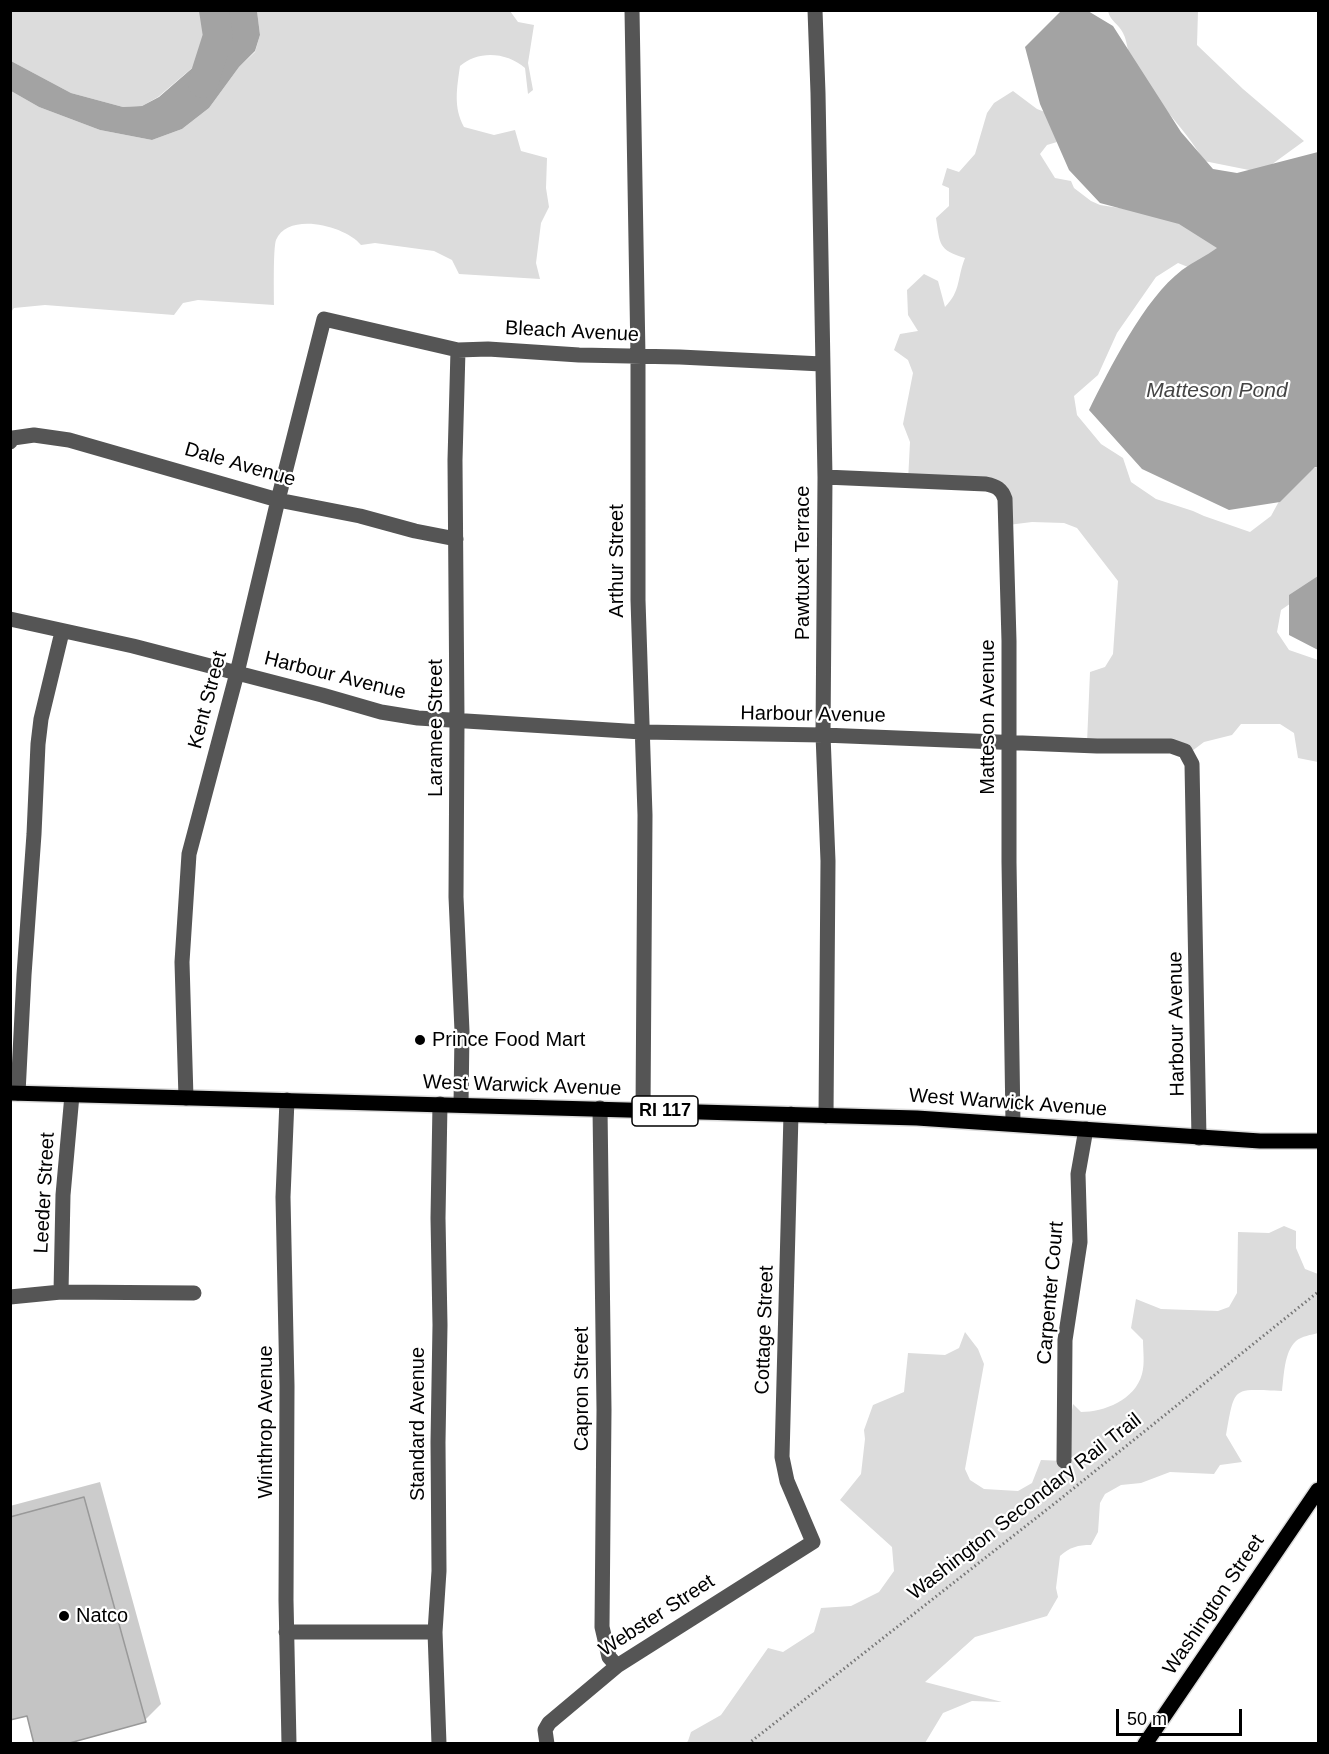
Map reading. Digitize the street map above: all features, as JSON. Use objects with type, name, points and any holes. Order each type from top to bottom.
[{"type":"main road","name":"West Warwick Avenue","points":[[14,1093],[917,1118],[1260,1142],[1318,1141]]},
{"type":"main road","name":"Washington Street","points":[[1145,1743],[1318,1490]]},
{"type":"street","name":"Arthur Street","points":[[632,10],[638,357],[638,600],[645,815],[643,1111]]},
{"type":"street","name":"Pawtuxet Terrace","points":[[815,10],[825,477],[823,735],[828,861],[826,1116]]},
{"type":"street","name":"Bleach Avenue","points":[[324,319],[458,350],[822,364]]},
{"type":"street","name":"Kent Street","points":[[186,1098],[182,962],[189,854],[237,673],[324,319]]},
{"type":"street","name":"Laramee Street","points":[[458,350],[455,428],[456,897],[462,1031],[460,1105]]},
{"type":"street","name":"Dale Avenue","points":[[12,440],[34,435],[69,440],[278,500],[360,516],[456,539]]},
{"type":"street","name":"Matteson Avenue","points":[[825,477],[986,484],[1003,491],[1007,519],[1013,1123]]},
{"type":"street","name":"Harbour Avenue","points":[[10,619],[133,646],[322,694],[381,712],[457,722],[642,732],[1171,746],[1185,751],[1190,756],[1192,764],[1199,1138]]},
{"type":"street","points":[[14,1093],[40,727],[62,632]]},
{"type":"street","name":"Leeder Street","points":[[61,1292],[63,1195],[72,1095]]},
{"type":"street","name":"Winthrop Avenue","points":[[286,1100],[283,1197],[289,1743]]},
{"type":"street","name":"Standard Avenue","points":[[439,1743],[435,1632],[439,1571],[440,1104]]},
{"type":"street","name":"Capron Street","points":[[600,1108],[604,1399],[602,1627],[609,1657],[616,1666]]},
{"type":"street","name":"Cottage Street","points":[[791,1114],[782,1457],[787,1481],[813,1542]]},
{"type":"street","name":"Carpenter Court","points":[[1064,1461],[1065,1340],[1080,1242],[1078,1174],[1086,1129]]},
{"type":"street","points":[[10,1297],[61,1292],[194,1293]]},
{"type":"street","name":"Webster Street","points":[[547,1743],[545,1730],[549,1723],[616,1666],[813,1542]]},
{"type":"street","points":[[286,1632],[435,1632]]},
{"type":"path","name":"Washington Secondary Rail Trail","points":[[748,1743],[1059,1500],[1318,1292]]},
{"type":"shaded area","points":[[228,10],[229,19],[212,51],[158,97],[142,106],[123,107],[71,93],[11,61],[10,11]]},
{"type":"shaded area","points":[[257,11],[510,11],[518,22],[534,25],[528,63],[533,90],[528,94],[525,68],[518,63],[501,56],[484,55],[475,57],[460,66],[457,97],[458,112],[464,127],[494,135],[515,130],[521,151],[547,158],[546,188],[549,207],[541,223],[536,263],[540,279],[459,274],[452,260],[434,251],[375,243],[361,245],[354,238],[331,227],[304,224],[282,231],[276,240],[274,305],[198,300],[183,303],[174,315],[45,305],[14,308],[11,312],[11,91],[39,107],[100,130],[152,140],[182,129],[209,108],[239,67],[255,52],[260,35]]},
{"type":"shaded area","points":[[1108,11],[1198,11],[1197,45],[1243,89],[1304,141],[1271,165],[1254,171],[1204,161],[1141,77],[1131,60],[1123,33]]},
{"type":"shaded area","points":[[1013,91],[1037,109],[1045,112],[1057,142],[1047,145],[1040,154],[1055,178],[1071,181],[1074,188],[1100,205],[1146,212],[1204,225],[1224,256],[1198,271],[1178,263],[1156,277],[1117,333],[1098,375],[1074,396],[1077,415],[1101,444],[1123,458],[1131,482],[1156,499],[1250,532],[1271,516],[1290,481],[1318,466],[1318,579],[1310,590],[1281,610],[1277,632],[1289,650],[1318,660],[1318,762],[1298,758],[1294,733],[1280,724],[1241,724],[1232,735],[1204,742],[1188,754],[1087,743],[1090,672],[1105,667],[1113,654],[1118,581],[1077,528],[1064,523],[1032,522],[1008,525],[998,490],[908,481],[910,442],[903,424],[913,373],[908,360],[894,350],[900,334],[918,331],[908,315],[907,290],[924,274],[938,281],[945,307],[954,295],[965,258],[945,249],[940,240],[936,218],[949,206],[949,188],[942,185],[947,168],[959,172],[975,154],[987,113],[994,103]]},
{"type":"shaded area","points":[[1284,1226],[1296,1231],[1296,1248],[1305,1269],[1318,1274],[1318,1333],[1301,1338],[1292,1346],[1285,1364],[1282,1391],[1245,1391],[1234,1399],[1226,1435],[1242,1462],[1220,1465],[1214,1474],[1170,1472],[1141,1483],[1121,1485],[1105,1494],[1100,1503],[1098,1532],[1091,1545],[1074,1547],[1060,1556],[1056,1588],[1058,1597],[1047,1616],[975,1637],[925,1682],[1002,1702],[972,1701],[943,1713],[925,1743],[685,1744],[691,1732],[721,1715],[768,1648],[783,1652],[814,1632],[821,1608],[851,1606],[879,1592],[894,1571],[892,1547],[840,1500],[861,1474],[864,1430],[873,1405],[904,1392],[908,1353],[945,1355],[959,1348],[965,1332],[978,1349],[984,1364],[965,1469],[970,1480],[984,1489],[1018,1491],[1032,1483],[1041,1460],[1064,1461],[1073,1404],[1081,1412],[1109,1407],[1126,1397],[1138,1383],[1143,1370],[1144,1357],[1143,1340],[1131,1328],[1136,1299],[1161,1309],[1218,1311],[1229,1307],[1237,1293],[1238,1232],[1269,1233]]},
{"type":"water","points":[[228,11],[257,11],[260,35],[255,51],[239,67],[209,108],[182,129],[152,140],[100,130],[39,107],[11,91],[11,61],[71,93],[123,107],[142,106],[159,97],[212,51],[228,19]]},
{"type":"water","name":"Matteson Pond","points":[[1061,11],[1088,11],[1113,26],[1181,132],[1213,169],[1237,173],[1318,152],[1318,467],[1315,467],[1280,502],[1229,510],[1142,469],[1089,410],[1129,335],[1154,298],[1182,270],[1217,248],[1179,224],[1100,203],[1069,170],[1040,104],[1025,47]]},
{"type":"water","points":[[1318,576],[1318,650],[1289,635],[1289,595]]},
{"type":"building","name":"Natco","points":[[84,1497],[146,1722],[66,1744],[34,1744],[27,1716],[10,1720],[10,1517]]},
{"type":"waterway","points":[[203,83],[218,36],[214,10]]},
{"type":"place","name":"Prince Food Mart","points":[[420,1040]]},
{"type":"place","name":"Natco","points":[[64,1616]]}]
